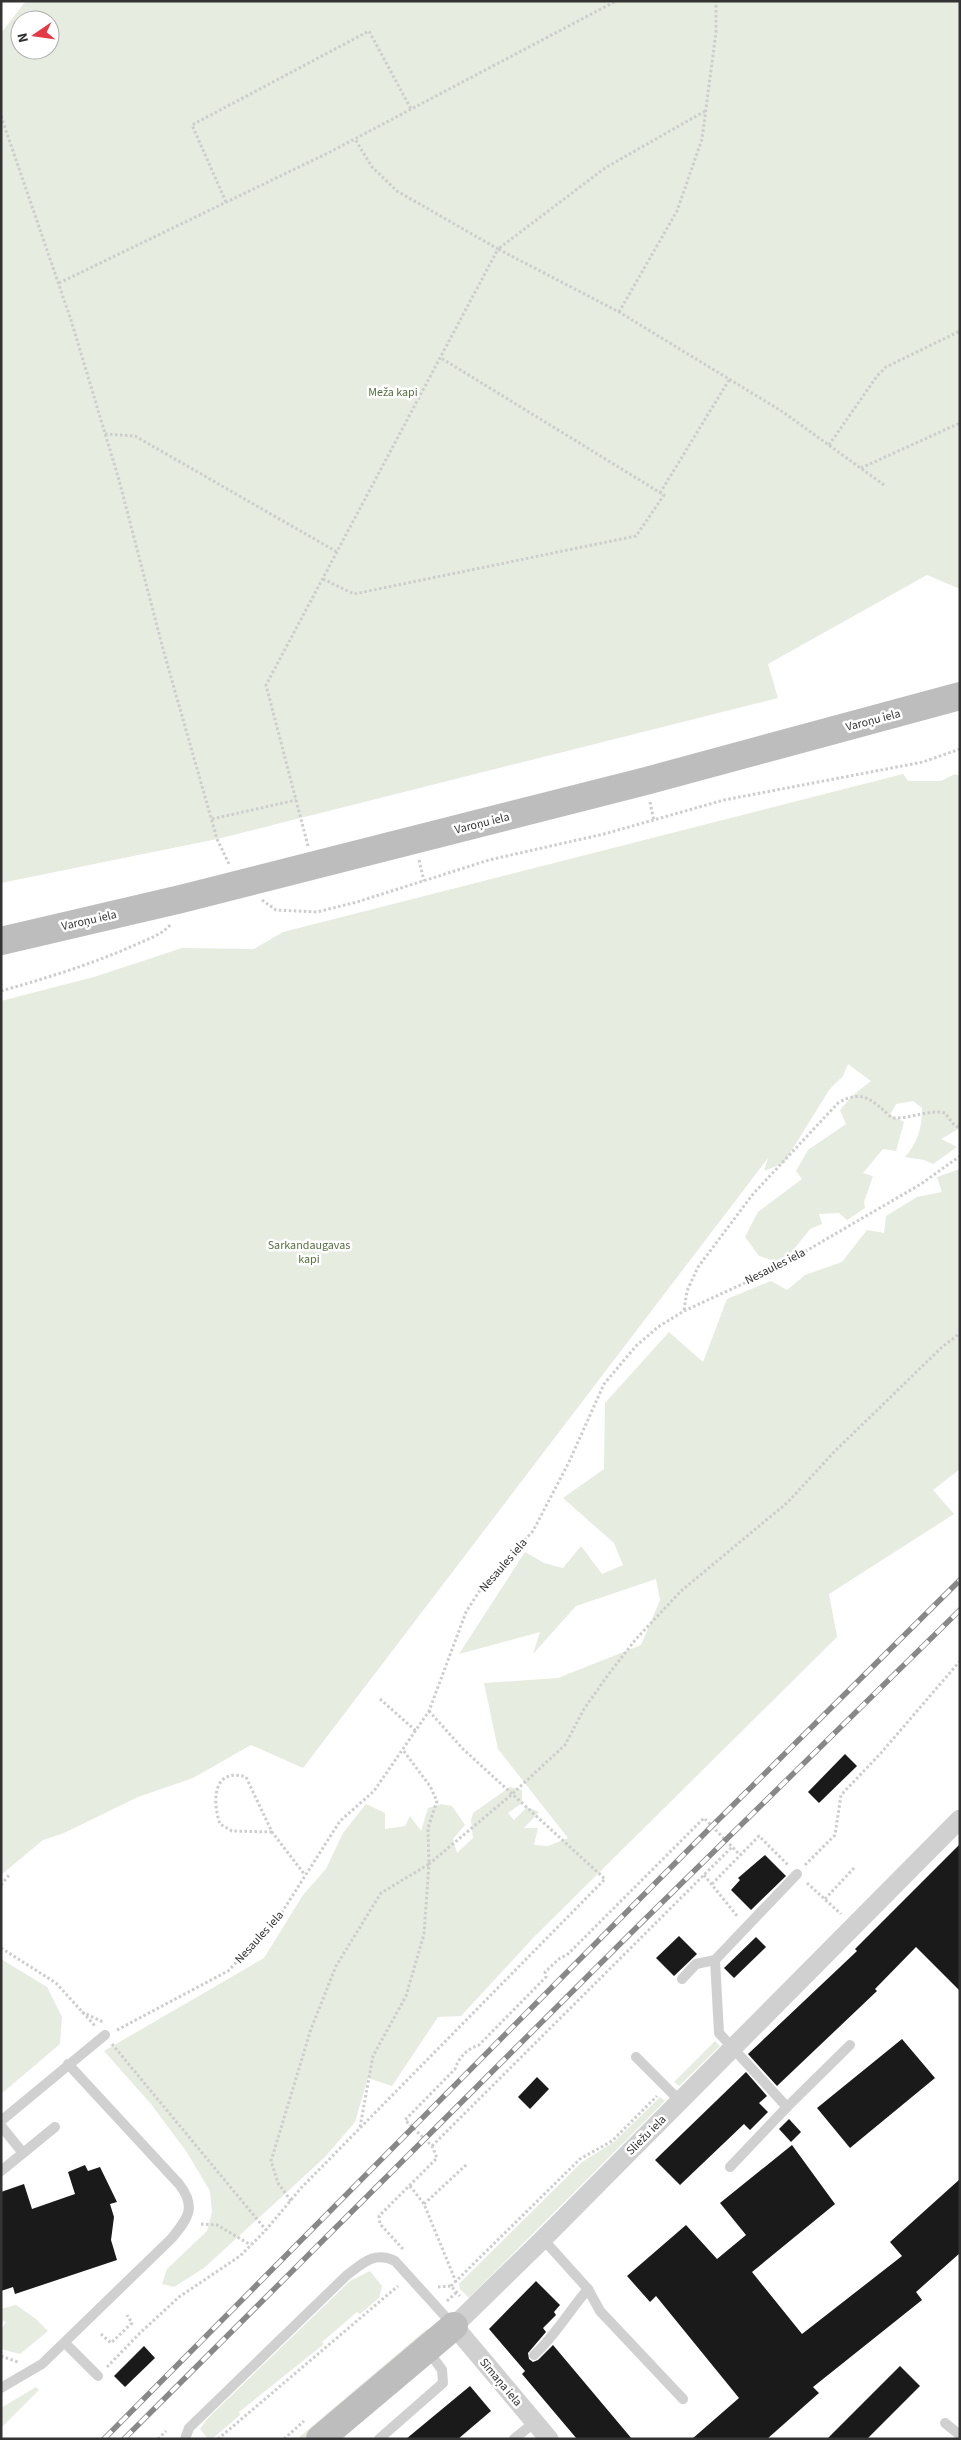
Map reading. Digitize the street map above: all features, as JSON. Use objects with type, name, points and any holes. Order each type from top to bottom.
[{"type":"street","name":"Varoņu iela","points":[[1,941],[181,899],[636,784],[960,696]]},
{"type":"street","name":"Sliežu iela","points":[[320,2439],[463,2317],[960,1820]]},
{"type":"street","name":"Sīmaņa iela","points":[[463,2317],[535,2422],[549,2439]]},
{"type":"lane","points":[[682,1979],[696,1964],[715,1960],[745,1926],[797,1874]]},
{"type":"lane","points":[[715,1960],[719,2033],[787,2107]]},
{"type":"lane","points":[[1,2121],[68,2064],[105,2036]]},
{"type":"lane","points":[[730,2167],[850,2045]]},
{"type":"lane","points":[[636,2057],[680,2101]]},
{"type":"lane","points":[[1,2388],[42,2364],[65,2343],[172,2238],[184,2224],[190,2210],[188,2198],[179,2184],[68,2064]]},
{"type":"lane","points":[[1,2126],[23,2154]]},
{"type":"lane","points":[[1,2171],[55,2127]]},
{"type":"lane","points":[[542,2239],[588,2289],[600,2311],[683,2399]]},
{"type":"lane","points":[[185,2439],[189,2428],[347,2275],[371,2259],[384,2256],[395,2261],[463,2317]]},
{"type":"lane","points":[[534,2355],[552,2338],[565,2316],[588,2289]]},
{"type":"lane","points":[[65,2343],[98,2376]]},
{"type":"lane","points":[[379,2439],[443,2382],[442,2370],[427,2349]]},
{"type":"lane","points":[[514,2439],[535,2422]]},
{"type":"lane","points":[[945,2423],[960,2435]]},
{"type":"path","points":[[59,283],[355,139],[616,1]]},
{"type":"path","points":[[619,312],[678,211],[702,140],[716,32],[716,1]]},
{"type":"path","points":[[226,202],[192,125],[369,31],[411,109]]},
{"type":"path","points":[[301,818],[266,685],[498,250],[605,168],[705,111]]},
{"type":"path","points":[[1,116],[59,283],[105,434],[218,839],[238,884],[276,910],[316,912],[357,902],[489,860],[604,834],[724,800],[923,762],[960,749]]},
{"type":"path","points":[[355,139],[372,167],[397,191],[498,250],[619,312],[783,412],[884,485]]},
{"type":"path","points":[[829,445],[877,376],[886,367],[960,331]]},
{"type":"path","points":[[323,579],[354,594],[636,536],[664,495],[441,358]]},
{"type":"path","points":[[660,493],[730,380]]},
{"type":"path","points":[[861,468],[960,423]]},
{"type":"path","points":[[105,434],[135,436],[337,552]]},
{"type":"path","points":[[212,819],[296,800]]},
{"type":"path","points":[[1,991],[70,971],[165,931],[178,916],[181,899]]},
{"type":"path","points":[[684,1311],[687,1291],[698,1267],[753,1194],[838,1103],[849,1096],[862,1096],[876,1104],[892,1118],[907,1119],[935,1110],[945,1113],[954,1125],[960,1128]]},
{"type":"path","name":"Nesaules iela","points":[[105,2036],[228,1972],[277,1920],[340,1822],[374,1791],[429,1711],[466,1612],[484,1584],[533,1531],[569,1462],[604,1384],[636,1346],[658,1327],[684,1311],[792,1259],[921,1184],[960,1156]]},
{"type":"path","points":[[291,2201],[278,2184],[271,2161],[311,2029],[336,1966],[381,1893],[429,1864],[512,1795],[566,1745],[584,1708],[608,1675],[636,1639],[681,1591],[788,1502],[833,1453],[941,1348],[960,1333]]},
{"type":"path","points":[[797,1874],[835,1835],[841,1795],[881,1753],[960,1661]]},
{"type":"path","points":[[380,1699],[416,1731]]},
{"type":"path","points":[[98,2376],[179,2297],[240,2256],[266,2230],[301,2188],[360,2127],[605,1879],[512,1795],[463,1748],[429,1711]]},
{"type":"path","points":[[360,2127],[373,2056],[406,1996],[424,1934],[429,1864],[428,1828],[437,1801],[430,1786],[403,1750]]},
{"type":"path","points":[[272,1832],[232,1831],[220,1824],[214,1807],[217,1788],[225,1778],[236,1774],[246,1777],[272,1832],[305,1875]]},
{"type":"path","points":[[406,2252],[380,2224],[379,2216],[437,2158],[432,2146],[404,2120],[455,2069],[458,2061],[464,2054],[470,2048],[479,2044],[546,1977],[545,1972],[560,1958],[567,1955],[704,1818],[740,1855]]},
{"type":"path","points":[[432,2146],[732,1847]]},
{"type":"path","points":[[824,1899],[854,1868]]},
{"type":"path","points":[[704,1875],[745,1926]]},
{"type":"path","points":[[1,1885],[9,1876]]},
{"type":"path","points":[[1,1948],[56,1983],[105,2036],[266,2230]]},
{"type":"path","points":[[80,2010],[117,2030]]},
{"type":"path","points":[[432,2280],[438,2287],[451,2286],[456,2282],[580,2159],[612,2141],[666,2087]]},
{"type":"path","points":[[424,2204],[467,2164]]},
{"type":"path","points":[[410,2186],[424,2204],[456,2282]]},
{"type":"path","points":[[201,2224],[217,2225],[251,2245]]},
{"type":"path","points":[[371,2259],[403,2292]]},
{"type":"path","points":[[218,2439],[398,2286]]},
{"type":"path","points":[[451,2286],[463,2317]]},
{"type":"path","points":[[101,2334],[111,2343],[132,2323],[127,2315]]},
{"type":"path","points":[[1,2356],[21,2364]]},
{"type":"path","points":[[158,2439],[166,2431]]},
{"type":"green space","name":"Meža kapi","points":[[26,1],[960,1],[960,589],[927,575],[768,664],[778,698],[217,839],[1,883],[1,33],[10,21],[10,60],[60,60],[60,10],[19,10]]},
{"type":"green space","name":"Sarkandaugavas kapi","points":[[903,774],[908,781],[941,781],[955,774],[960,776],[960,1128],[941,1139],[957,1147],[933,1164],[924,1160],[905,1157],[913,1146],[918,1134],[922,1108],[913,1101],[896,1104],[890,1115],[904,1122],[896,1151],[883,1149],[863,1173],[873,1176],[864,1202],[865,1208],[847,1220],[839,1213],[819,1214],[822,1224],[810,1229],[790,1254],[775,1261],[759,1256],[745,1237],[758,1212],[802,1179],[796,1171],[808,1150],[846,1124],[840,1110],[852,1096],[871,1081],[848,1064],[843,1076],[829,1090],[784,1163],[764,1171],[768,1158],[303,1768],[251,1745],[193,1778],[138,1797],[64,1833],[43,1840],[1,1875],[1,1001],[94,977],[182,948],[254,949],[283,932]]},
{"type":"green space","points":[[960,1169],[960,1469],[933,1490],[954,1514],[829,1594],[837,1637],[534,1937],[461,2016],[438,2017],[392,2086],[368,2078],[355,2122],[325,2157],[204,2268],[174,2287],[162,2284],[167,2269],[207,2231],[212,2212],[210,2191],[186,2151],[151,2104],[104,2051],[264,1958],[303,1895],[326,1869],[343,1833],[366,1804],[385,1813],[385,1829],[405,1826],[410,1816],[421,1831],[428,1808],[441,1804],[452,1806],[465,1825],[453,1839],[457,1853],[473,1838],[471,1820],[473,1813],[510,1787],[522,1790],[522,1803],[508,1813],[514,1820],[527,1807],[539,1812],[524,1828],[538,1828],[534,1845],[548,1846],[568,1838],[498,1749],[484,1683],[558,1678],[641,1645],[660,1600],[656,1579],[576,1606],[533,1654],[540,1632],[459,1654],[525,1552],[544,1563],[563,1568],[581,1546],[602,1574],[623,1565],[614,1543],[563,1498],[604,1469],[605,1403],[669,1332],[703,1362],[727,1299],[771,1281],[787,1290],[805,1275],[842,1262],[867,1230],[884,1233],[886,1216],[917,1197],[942,1192],[937,1177]]},
{"type":"green space","points":[[1,1959],[47,1987],[62,2017],[60,2044],[1,2094]]},
{"type":"green space","points":[[715,2041],[720,2046],[679,2086],[674,2082]]},
{"type":"green space","points":[[660,2097],[665,2101],[469,2298],[460,2289],[459,2284],[582,2162],[614,2142]]},
{"type":"green space","points":[[370,2271],[382,2286],[379,2298],[360,2314],[357,2312],[322,2342],[324,2344],[239,2412],[240,2415],[212,2439],[208,2439],[200,2429],[208,2418],[350,2281]]},
{"type":"green space","points":[[16,2305],[36,2319],[48,2331],[20,2354],[1,2349],[1,2330],[6,2322],[1,2320],[1,2309]]},
{"type":"green space","points":[[427,2329],[432,2334],[307,2439],[297,2439]]},
{"type":"green space","points":[[36,2387],[39,2390],[1,2428],[1,2408]]},
{"type":"building","points":[[845,1754],[857,1766],[819,1803],[808,1792]]},
{"type":"building","points":[[960,1844],[960,1991],[916,1947],[875,1989],[877,1991],[777,2086],[748,2054],[857,1951],[855,1949]]},
{"type":"building","points":[[765,1855],[786,1876],[751,1910],[731,1890],[740,1880],[738,1878]]},
{"type":"building","points":[[679,1936],[697,1954],[674,1976],[656,1958]]},
{"type":"building","points":[[756,1937],[766,1947],[734,1978],[724,1968]]},
{"type":"building","points":[[902,2039],[935,2078],[850,2148],[817,2108]]},
{"type":"building","points":[[746,2072],[767,2096],[759,2103],[768,2112],[750,2130],[744,2124],[680,2185],[655,2160]]},
{"type":"building","points":[[537,2077],[549,2089],[530,2109],[518,2097]]},
{"type":"building","points":[[789,2119],[801,2132],[791,2142],[779,2129]]},
{"type":"building","points":[[792,2145],[835,2204],[752,2272],[802,2334],[902,2256],[890,2242],[960,2179],[960,2253],[916,2292],[922,2300],[813,2387],[819,2393],[767,2439],[692,2439],[739,2398],[656,2296],[650,2302],[627,2276],[686,2225],[717,2259],[746,2235],[720,2203]]},
{"type":"building","points":[[85,2165],[88,2171],[100,2167],[117,2202],[110,2204],[114,2217],[111,2240],[117,2260],[15,2294],[13,2287],[1,2291],[1,2192],[24,2184],[32,2209],[75,2194],[68,2172]]},
{"type":"building","points":[[536,2281],[560,2305],[554,2312],[556,2315],[543,2328],[546,2332],[528,2353],[529,2359],[533,2362],[538,2360],[553,2345],[632,2439],[577,2439],[522,2374],[525,2371],[489,2329]]},
{"type":"building","points":[[144,2346],[155,2358],[125,2387],[114,2376]]},
{"type":"building","points":[[900,2366],[920,2386],[867,2439],[827,2439]]},
{"type":"building","points":[[470,2386],[491,2411],[458,2439],[406,2439]]},
{"type":"railway","points":[[104,2439],[712,1826],[960,1580]]},
{"type":"railway","points":[[124,2439],[637,1927],[960,1610]]}]
